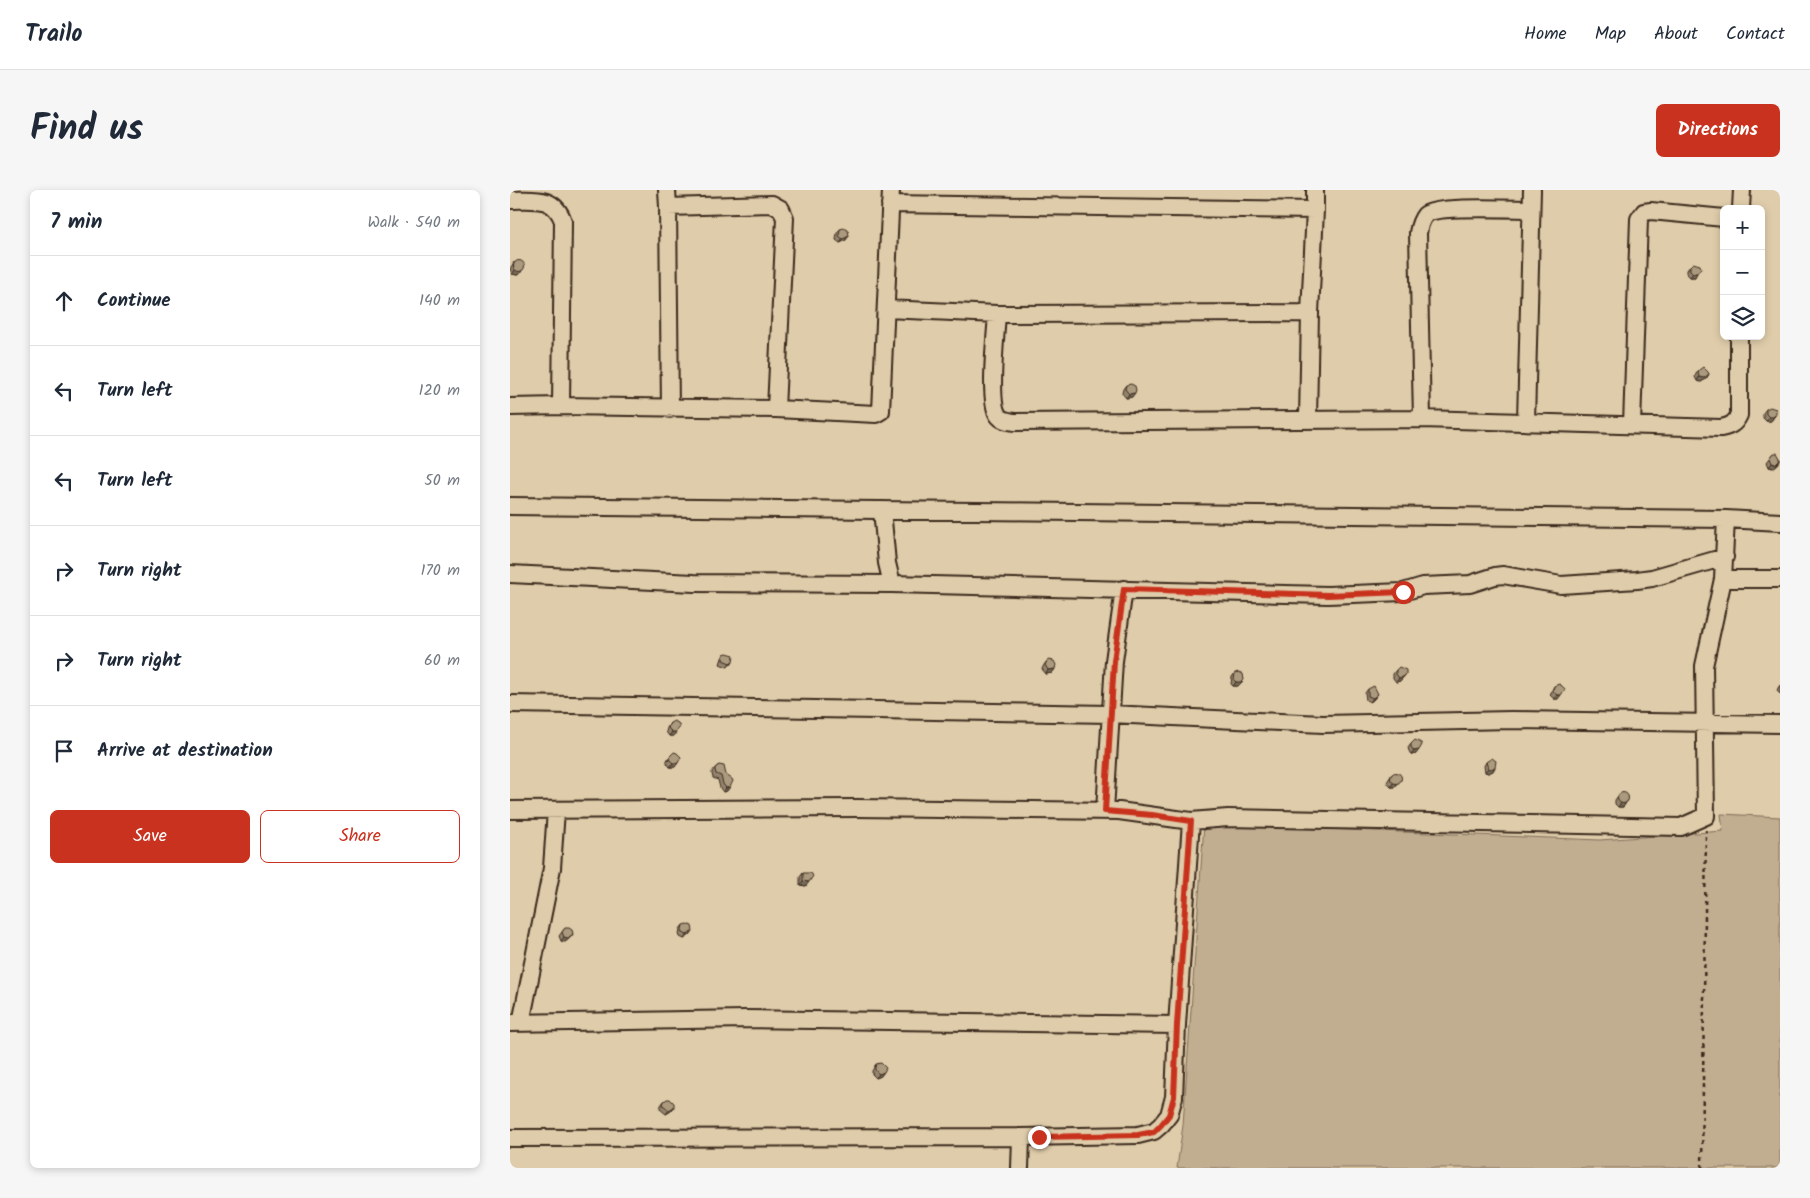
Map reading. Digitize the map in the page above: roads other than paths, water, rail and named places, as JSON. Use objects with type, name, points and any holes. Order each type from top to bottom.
[{"type":"street","points":[[667,190],[670,409]]},
{"type":"street","points":[[1308,420],[1315,190]]},
{"type":"street","points":[[1526,421],[1532,190]]},
{"type":"street","points":[[1741,205],[1742,190]]},
{"type":"street","points":[[510,407],[776,409],[876,414],[881,411],[890,197],[1315,210]]},
{"type":"street","points":[[510,200],[545,201],[554,205],[563,221],[561,406]]},
{"type":"street","points":[[668,207],[772,204],[778,206],[783,212],[785,218],[776,409]]},
{"type":"street","points":[[1422,420],[1418,233],[1425,215],[1448,209],[1531,209]]},
{"type":"street","points":[[1632,425],[1639,219],[1644,212],[1651,211],[1720,218]]},
{"type":"street","points":[[886,309],[997,314],[1310,313]]},
{"type":"street","points":[[997,314],[993,402],[996,413],[1006,420],[1526,421],[1721,428],[1730,426],[1739,415],[1739,340]]},
{"type":"street","points":[[510,506],[1726,519],[1780,522]]},
{"type":"street","points":[[882,510],[887,563],[892,584]]},
{"type":"street","points":[[510,810],[857,808],[1105,811],[1191,821],[1228,818],[1681,827],[1706,816],[1704,666],[1723,579],[1726,519]]},
{"type":"street","points":[[510,574],[694,583],[892,584],[1328,595],[1403,592],[1434,584],[1470,584],[1503,575],[1561,585],[1637,580],[1652,578],[1725,557]]},
{"type":"street","points":[[1723,579],[1780,579]]},
{"type":"street","points":[[1105,811],[1114,661],[1124,589]]},
{"type":"street","points":[[510,704],[1110,714],[1322,724],[1511,720],[1780,724]]},
{"type":"street","points":[[556,810],[552,868],[515,1023],[746,1019],[1177,1025]]},
{"type":"street","points":[[510,1138],[1022,1137],[1138,1135],[1154,1132],[1169,1115],[1174,1097],[1191,821]]},
{"type":"street","points":[[1020,1168],[1022,1137]]}]
